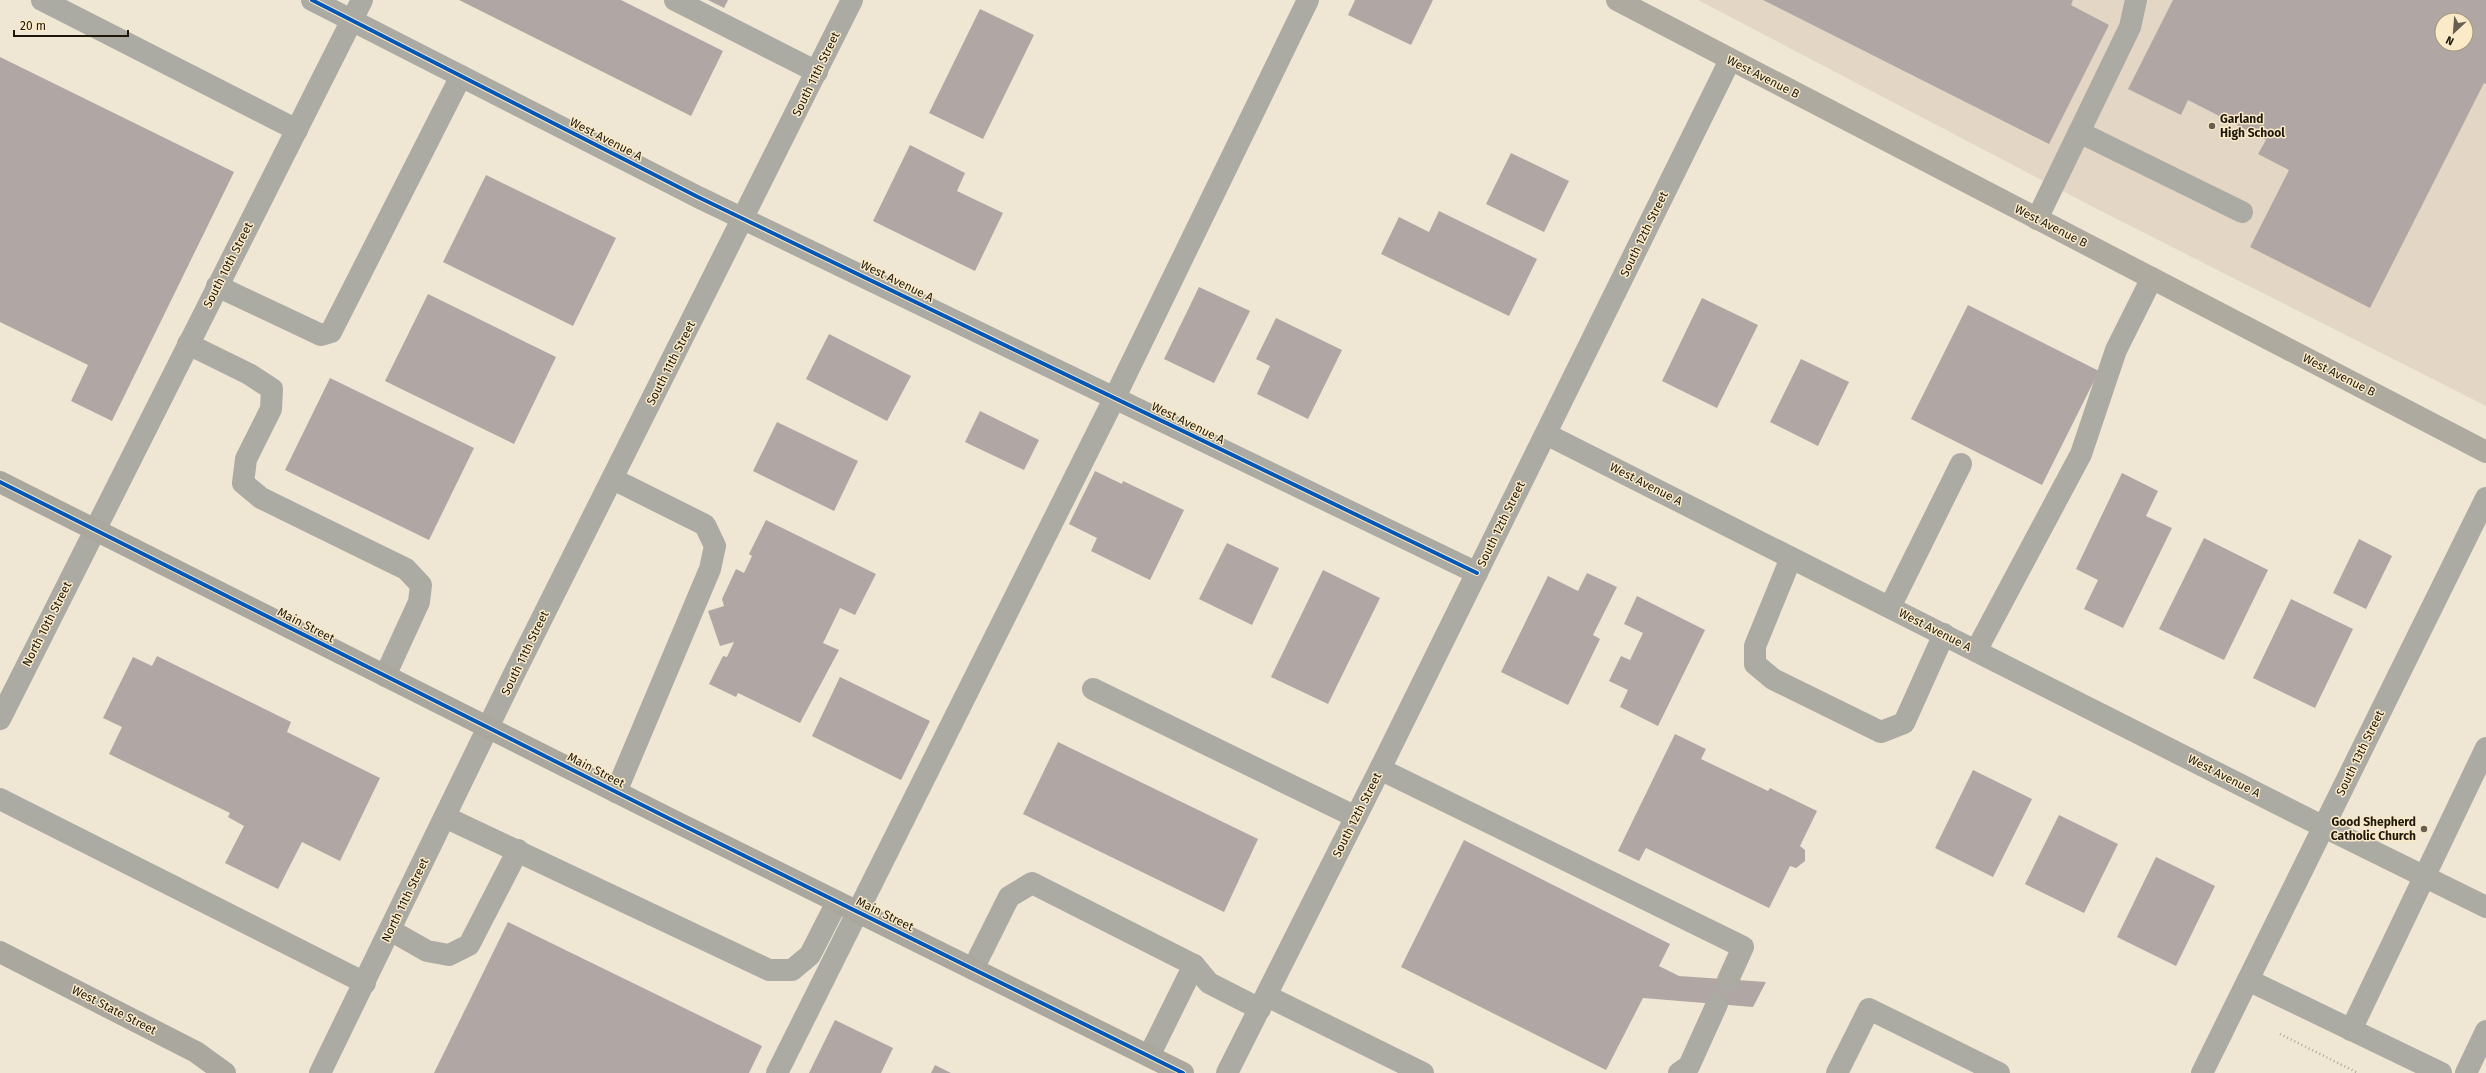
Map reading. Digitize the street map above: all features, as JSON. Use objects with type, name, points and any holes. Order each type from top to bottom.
[{"type":"main road","name":"West Avenue B","points":[[1617,0],[2486,452]]},
{"type":"main road","name":"Main Street","points":[[0,482],[385,676],[490,727],[616,792],[1183,1073]]},
{"type":"main road","name":"West State Street","points":[[0,952],[196,1052],[225,1073]]},
{"type":"street","points":[[42,0],[297,130]]},
{"type":"street","name":"West Avenue A","points":[[312,0],[698,197],[1477,573]]},
{"type":"street","name":"South 10th Street","points":[[95,530],[362,0]]},
{"type":"street","points":[[675,0],[817,72]]},
{"type":"street","name":"South 11th Street","points":[[490,727],[512,678],[852,0]]},
{"type":"street","points":[[777,1073],[958,708],[1114,399],[1308,0]]},
{"type":"street","points":[[2037,219],[2130,27],[2136,0]]},
{"type":"street","name":"South 12th Street","points":[[1227,1073],[1380,769],[1730,60]]},
{"type":"street","points":[[217,286],[321,335],[331,332],[461,76]]},
{"type":"street","points":[[2080,132],[2242,212]]},
{"type":"street","points":[[1976,651],[2081,454],[2116,350],[2152,278]]},
{"type":"street","points":[[188,344],[249,374],[272,389],[271,409],[246,459],[243,483],[260,498],[406,569],[421,585],[419,602],[385,676]]},
{"type":"street","name":"West Avenue A","points":[[1546,434],[2324,827],[2486,907]]},
{"type":"street","points":[[1890,607],[1962,464]]},
{"type":"street","points":[[613,479],[705,525],[715,546],[710,569],[616,792]]},
{"type":"street","name":"South 13th Street","points":[[2202,1073],[2486,498]]},
{"type":"street","name":"North 10th Street","points":[[0,719],[95,530]]},
{"type":"street","points":[[1791,558],[1755,646],[1755,664],[1773,679],[1881,732],[1904,723],[1944,634]]},
{"type":"street","points":[[1093,689],[1356,817]]},
{"type":"street","name":"North 11th Street","points":[[320,1073],[490,727]]},
{"type":"street","points":[[2351,1030],[2486,748]]},
{"type":"street","points":[[1380,769],[1743,947],[1728,980]]},
{"type":"street","points":[[0,799],[365,983]]},
{"type":"street","points":[[446,817],[769,970],[792,970],[810,955],[838,902]]},
{"type":"street","points":[[390,930],[427,950],[449,955],[469,946],[518,850]]},
{"type":"street","points":[[973,969],[1009,897],[1032,883],[1194,966],[1209,983],[1263,1003],[1422,1073]]},
{"type":"street","points":[[1150,1056],[1194,966]]},
{"type":"street","points":[[2248,980],[2441,1073]]},
{"type":"street","points":[[1684,1070],[1718,1004]]},
{"type":"street","points":[[1837,1073],[1869,1009],[1962,1065],[2000,1073]]},
{"type":"street","points":[[2466,1073],[2486,1031]]},
{"type":"path","points":[[2280,1034],[2358,1073]]},
{"type":"shaded area","name":"Garland High School","points":[[1698,0],[2486,0],[2486,406],[2095,208]]},
{"type":"building","points":[[459,0],[621,0],[723,51],[691,116]]},
{"type":"building","points":[[708,0],[728,0],[724,8]]},
{"type":"building","points":[[1355,0],[1433,0],[1411,45],[1348,15]]},
{"type":"building","points":[[1763,0],[2073,0],[2071,5],[2109,25],[2049,144]]},
{"type":"building","name":"Garland High School","points":[[2173,0],[2486,0],[2486,84],[2484,83],[2370,308],[2250,247],[2289,170],[2258,154],[2266,140],[2188,100],[2181,115],[2128,89]]},
{"type":"building","points":[[980,9],[1034,35],[983,139],[929,113]]},
{"type":"building","points":[[0,57],[234,172],[112,421],[71,401],[88,365],[0,322]]},
{"type":"building","points":[[910,145],[965,173],[957,191],[1003,213],[975,271],[873,221]]},
{"type":"building","points":[[1511,153],[1569,181],[1544,232],[1486,204]]},
{"type":"building","points":[[486,175],[616,238],[573,326],[443,262]]},
{"type":"building","points":[[1439,211],[1537,259],[1509,316],[1381,254],[1399,217],[1429,232]]},
{"type":"building","points":[[1199,287],[1250,311],[1214,383],[1164,359]]},
{"type":"building","points":[[428,294],[556,357],[514,444],[385,381]]},
{"type":"building","points":[[1702,298],[1758,325],[1717,408],[1662,381]]},
{"type":"building","points":[[1968,305],[2099,371],[2042,485],[1911,419]]},
{"type":"building","points":[[1276,318],[1342,350],[1308,419],[1257,394],[1270,366],[1256,359]]},
{"type":"building","points":[[829,334],[911,376],[887,421],[806,379]]},
{"type":"building","points":[[1801,359],[1849,382],[1818,446],[1770,422]]},
{"type":"building","points":[[330,378],[474,448],[429,540],[285,470]]},
{"type":"building","points":[[980,411],[1039,440],[1024,470],[965,442]]},
{"type":"building","points":[[777,422],[858,461],[834,511],[753,471]]},
{"type":"building","points":[[1095,471],[1122,484],[1123,481],[1184,510],[1150,580],[1091,551],[1097,538],[1069,524]]},
{"type":"building","points":[[2122,473],[2158,491],[2146,516],[2172,528],[2123,628],[2084,609],[2098,580],[2076,569]]},
{"type":"building","points":[[766,520],[876,574],[855,615],[840,608],[823,643],[839,650],[800,723],[738,693],[736,697],[709,684],[723,656],[727,657],[734,642],[720,646],[708,611],[724,606],[722,599],[736,569],[744,573],[752,556],[749,554]]},
{"type":"building","points":[[2204,538],[2268,570],[2224,660],[2159,629]]},
{"type":"building","points":[[2359,539],[2392,556],[2366,609],[2333,593]]},
{"type":"building","points":[[1227,543],[1279,568],[1252,625],[1199,599]]},
{"type":"building","points":[[1323,570],[1380,598],[1328,704],[1271,677]]},
{"type":"building","points":[[1587,573],[1617,587],[1593,635],[1600,639],[1568,705],[1501,672],[1548,576],[1578,591]]},
{"type":"building","points":[[1637,596],[1705,630],[1658,726],[1620,707],[1628,690],[1609,681],[1621,656],[1630,660],[1643,633],[1624,624]]},
{"type":"building","points":[[2291,599],[2353,629],[2315,708],[2253,678]]},
{"type":"building","points":[[157,656],[291,722],[287,732],[380,778],[340,861],[302,842],[278,889],[225,863],[244,826],[228,817],[230,813],[109,754],[122,727],[103,718],[133,657],[152,666]]},
{"type":"building","points":[[840,677],[930,721],[901,780],[812,736]]},
{"type":"building","points":[[1675,734],[1706,749],[1701,759],[1768,791],[1770,788],[1817,811],[1800,846],[1805,850],[1805,861],[1796,868],[1790,866],[1769,908],[1646,848],[1639,861],[1618,851]]},
{"type":"building","points":[[1058,742],[1258,839],[1224,912],[1023,814]]},
{"type":"building","points":[[1973,770],[2032,799],[1993,877],[1935,848]]},
{"type":"building","points":[[2059,815],[2118,844],[2084,913],[2025,884]]},
{"type":"building","points":[[1464,840],[1670,944],[1659,966],[1679,976],[1766,982],[1753,1007],[1643,998],[1606,1070],[1401,967]]},
{"type":"building","points":[[2156,857],[2215,886],[2176,966],[2117,937]]},
{"type":"building","points":[[508,922],[762,1046],[749,1073],[434,1073]]},
{"type":"building","points":[[835,1020],[893,1048],[881,1073],[809,1073]]},
{"type":"building","points":[[935,1065],[951,1073],[931,1073]]},
{"type":"cycle path","points":[[312,0],[698,197],[1477,573]]},
{"type":"cycle path","points":[[0,482],[668,818],[1183,1073]]},
{"type":"place","name":"Garland High School","points":[[2212,126]]},
{"type":"place","name":"Good Shepherd Catholic Church","points":[[2424,829]]}]
